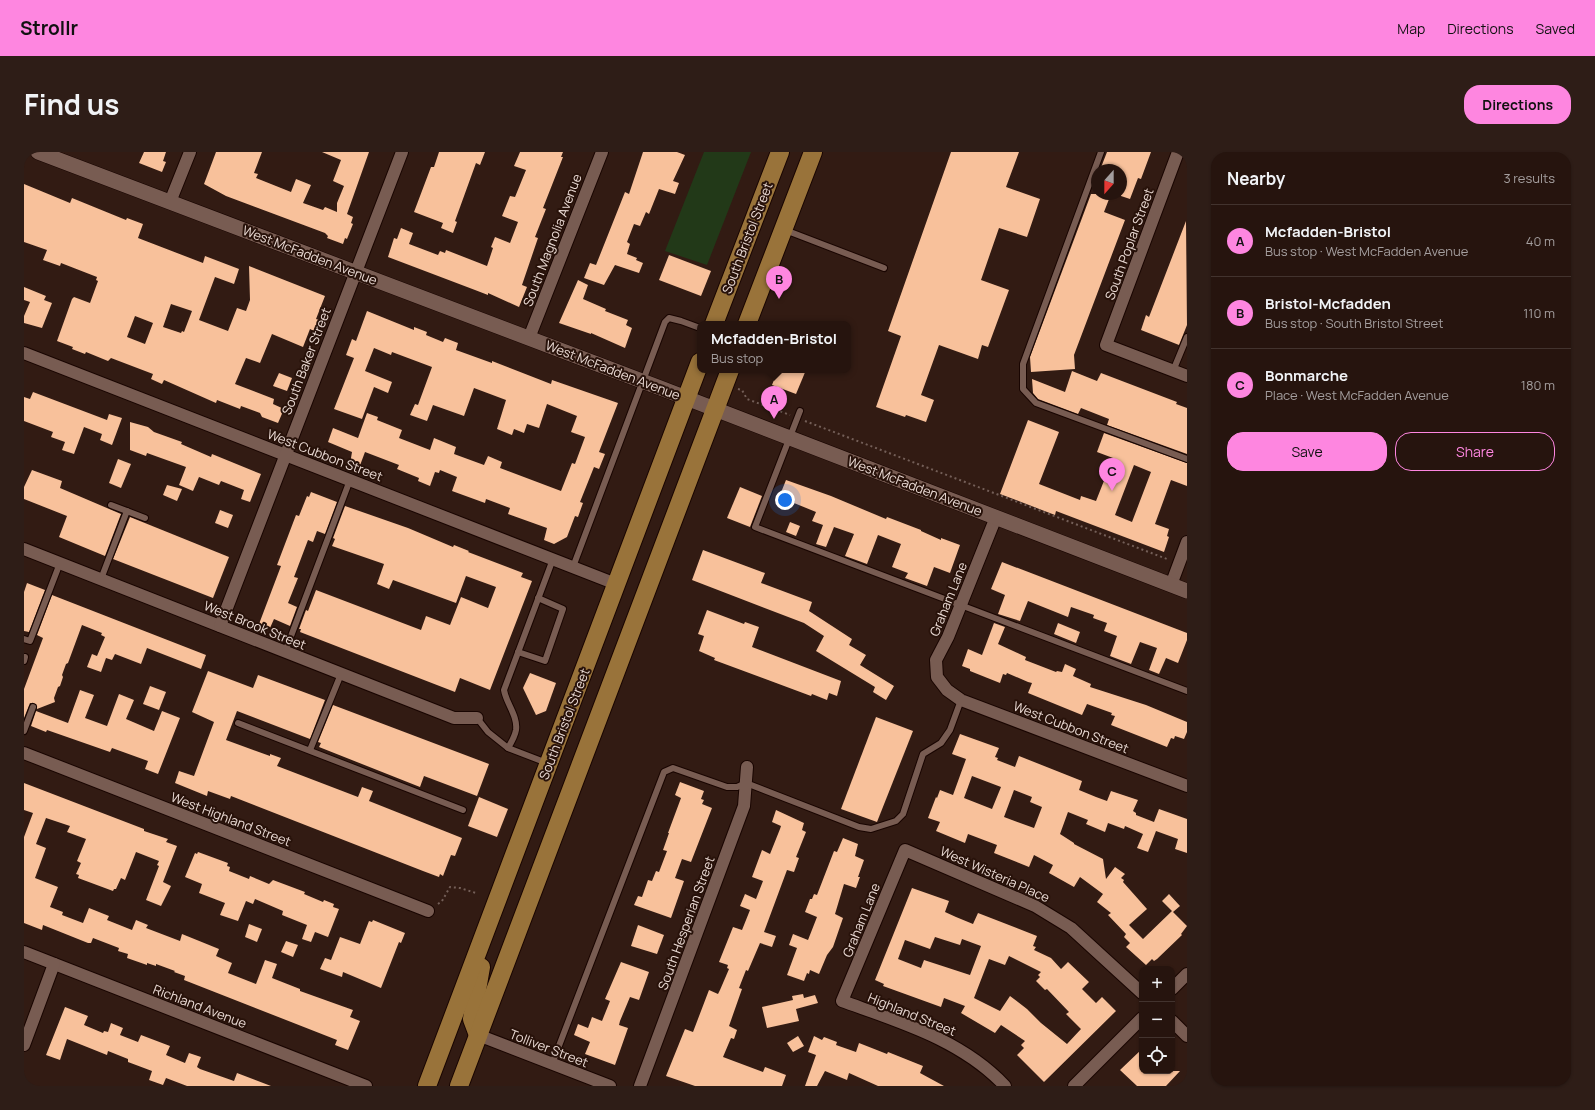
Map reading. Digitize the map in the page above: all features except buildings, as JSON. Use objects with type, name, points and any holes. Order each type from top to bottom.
[{"type":"main road","name":"South Bristol Street","points":[[715,321],[780,152]]},
{"type":"main road","points":[[748,321],[813,152]]},
{"type":"main road","name":"South Bristol Street","points":[[427,1086],[697,370]]},
{"type":"main road","points":[[459,1086],[727,377]]},
{"type":"main road","points":[[478,1035],[472,1019],[489,921]]},
{"type":"street","name":"West McFadden Avenue","points":[[38,152],[715,409],[1187,591]]},
{"type":"street","points":[[170,202],[190,152]]},
{"type":"street","name":"South Baker Street","points":[[220,626],[354,272],[402,152]]},
{"type":"street","name":"South Magnolia Avenue","points":[[528,338],[602,152]]},
{"type":"street","name":"South Poplar Street","points":[[1173,371],[1106,345],[1178,152]]},
{"type":"street","name":"West Cubbon Street","points":[[24,353],[616,584]]},
{"type":"street","points":[[1173,371],[1187,376]]},
{"type":"street","name":"Graham Lane","points":[[946,690],[937,677],[936,660],[948,637],[996,517]]},
{"type":"street","points":[[1171,585],[1187,542]]},
{"type":"street","name":"West Brook Street","points":[[24,549],[454,718],[478,718]]},
{"type":"street","name":"West Cubbon Street","points":[[946,690],[962,700],[1187,786]]},
{"type":"street","name":"West Highland Street","points":[[24,753],[428,911]]},
{"type":"street","name":"South Hesperian Street","points":[[640,1086],[744,806],[747,767]]},
{"type":"street","name":"Graham Lane","points":[[842,1001],[905,850]]},
{"type":"street","name":"West Wisteria Place","points":[[905,850],[1035,906],[1071,928],[1139,990]]},
{"type":"street","name":"Richland Avenue","points":[[24,952],[366,1086]]},
{"type":"street","points":[[24,1045],[54,964]]},
{"type":"street","points":[[1175,986],[1187,974]]},
{"type":"street","name":"Highland Street","points":[[842,1001],[934,1036],[956,1047],[977,1061],[1005,1086]]},
{"type":"street","points":[[1074,1086],[1139,1021]]},
{"type":"street","points":[[1175,1024],[1187,1036]]},
{"type":"street","name":"Tolliver Street","points":[[478,1035],[610,1086]]},
{"type":"lane","points":[[1101,152],[1024,364],[1023,389],[1036,403],[1187,459]]},
{"type":"lane","points":[[783,230],[884,268]]},
{"type":"lane","points":[[573,567],[665,322],[669,318],[674,318],[697,327]]},
{"type":"lane","points":[[1173,371],[1187,337]]},
{"type":"lane","points":[[800,411],[755,527],[1187,691]]},
{"type":"lane","points":[[284,652],[350,480]]},
{"type":"lane","points":[[111,506],[145,518]]},
{"type":"lane","points":[[101,579],[127,512]]},
{"type":"lane","points":[[508,748],[516,731],[516,723],[504,690],[553,559]]},
{"type":"lane","points":[[24,639],[30,641],[60,563]]},
{"type":"lane","points":[[518,652],[545,661],[563,609],[538,598]]},
{"type":"lane","points":[[310,750],[341,674]]},
{"type":"lane","points":[[552,1064],[664,772],[673,768],[727,787],[737,787],[746,783],[859,827],[871,829],[896,821],[903,814],[923,754],[941,743],[950,730],[962,700]]},
{"type":"lane","points":[[24,731],[33,707]]},
{"type":"lane","points":[[478,718],[488,732],[508,748],[549,764]]},
{"type":"lane","points":[[238,723],[463,810]]},
{"type":"path","points":[[727,377],[742,390],[747,399],[1179,564]]},
{"type":"path","points":[[428,911],[442,901],[450,887],[460,888],[476,893]]},
{"type":"green space","points":[[704,152],[751,152],[707,265],[665,251]]},
{"type":"place","name":"Bristol-Mcfadden","points":[[779,299]]},
{"type":"place","name":"Mcfadden-Bristol","points":[[774,419]]},
{"type":"place","name":"Bonmarche","points":[[1112,491]]}]
